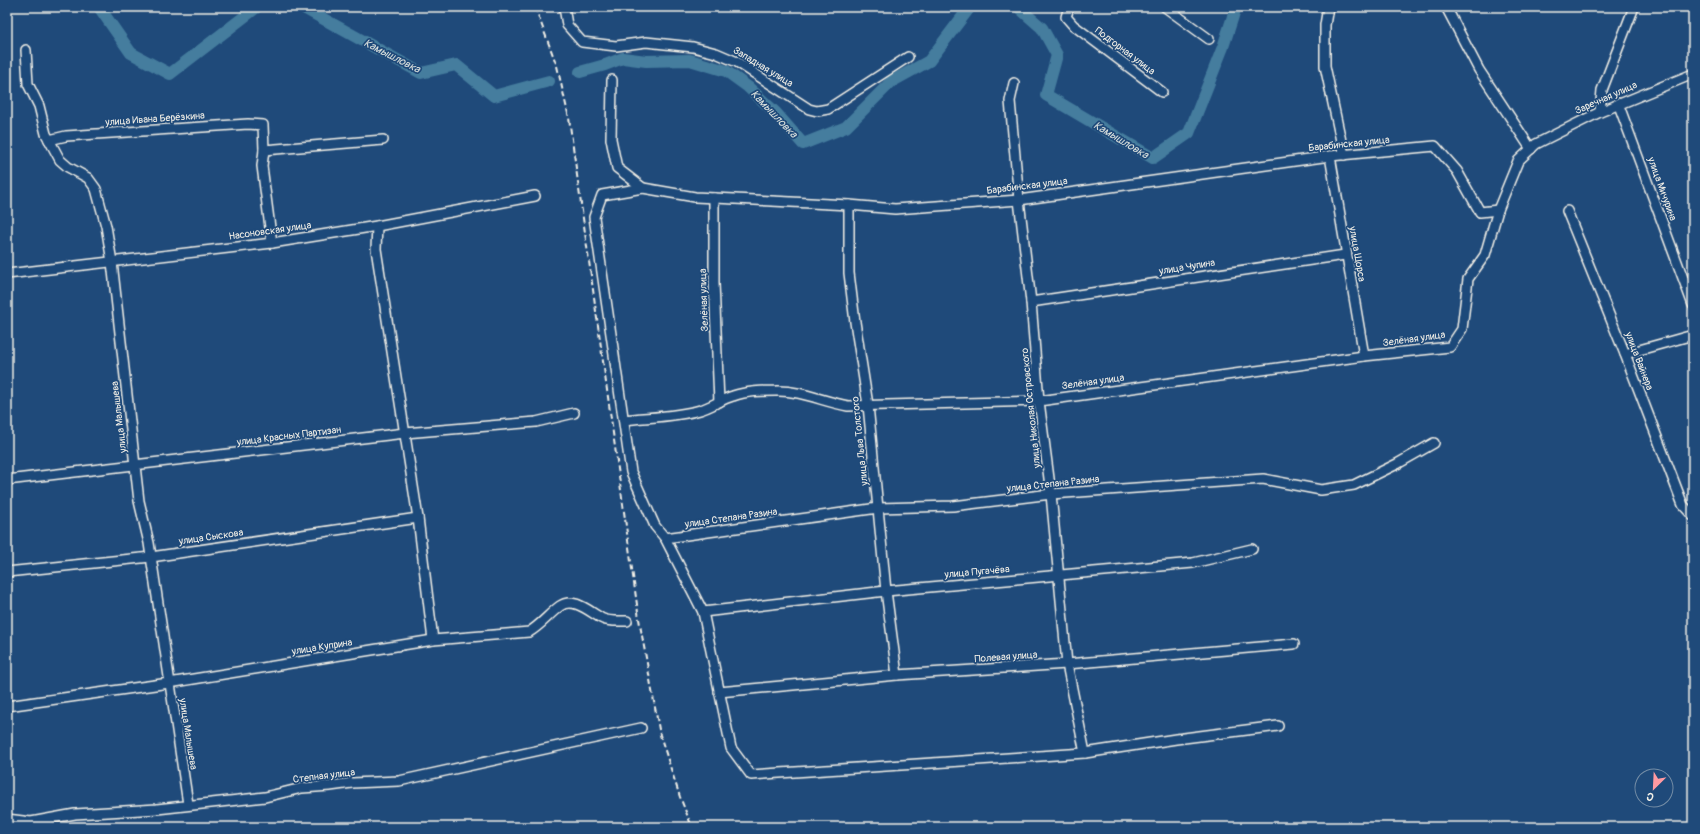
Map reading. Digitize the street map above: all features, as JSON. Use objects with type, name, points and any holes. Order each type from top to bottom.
[{"type":"street","name":"Западная улица","points":[[564,7],[567,25],[582,42],[616,46],[646,42],[693,46],[716,53],[737,62],[809,109],[817,111],[828,109],[908,57]]},
{"type":"street","name":"Подгорная улица","points":[[1069,7],[1066,17],[1073,25],[1162,92]]},
{"type":"street","points":[[1165,7],[1209,39]]},
{"type":"street","points":[[1328,7],[1325,25],[1325,66],[1344,155]]},
{"type":"street","points":[[1446,7],[1479,70],[1531,149]]},
{"type":"street","points":[[1600,112],[1602,90],[1634,7]]},
{"type":"street","name":"улица Малышева","points":[[26,50],[28,84],[39,106],[49,140],[60,160],[68,167],[88,178],[96,189],[106,226],[112,262],[139,501],[151,557],[188,804]]},
{"type":"street","name":"Заречная улица","points":[[1462,329],[1468,279],[1485,255],[1498,210],[1518,161],[1536,144],[1618,103],[1693,74]]},
{"type":"street","name":"Барабинская улица","points":[[612,80],[611,139],[616,168],[643,188],[695,197],[849,205],[895,209],[1019,200],[1330,156],[1435,146],[1458,171],[1480,212],[1498,210]]},
{"type":"street","name":"улица Николая Островского","points":[[1014,83],[1010,101],[1019,200],[1031,302],[1039,401],[1052,494],[1067,664],[1085,753]]},
{"type":"street","name":"улица Мичурина","points":[[1618,103],[1693,305]]},
{"type":"street","name":"улица Ивана Берёзкина","points":[[49,140],[66,136],[248,124],[263,125],[264,150]]},
{"type":"street","points":[[272,243],[262,166],[264,150],[383,140]]},
{"type":"street","name":"улица Щорса","points":[[1330,156],[1364,356]]},
{"type":"street","points":[[643,188],[602,195],[594,217],[631,472],[655,526],[665,538],[703,612],[718,692],[731,748],[751,775],[1085,753],[1176,739],[1278,726]]},
{"type":"street","name":"Насоновская улица","points":[[7,274],[272,243],[376,226],[535,196]]},
{"type":"street","name":"Зелёная улица","points":[[714,198],[714,283],[719,402]]},
{"type":"street","name":"улица Льва Толстого","points":[[849,205],[849,273],[868,405],[886,591],[897,675]]},
{"type":"street","name":"улица Вайнера","points":[[1567,212],[1625,354],[1683,505],[1693,516]]},
{"type":"street","points":[[376,226],[376,249],[418,518],[433,640]]},
{"type":"street","name":"улица Чупина","points":[[1031,302],[1346,254]]},
{"type":"street","name":"Зелёная улица","points":[[624,420],[680,414],[701,410],[734,395],[778,390],[840,405],[1039,401],[1364,356],[1450,347],[1462,329]]},
{"type":"street","points":[[1625,354],[1693,335]]},
{"type":"street","name":"улица Красных Партизан","points":[[7,480],[136,466],[405,433],[536,422],[574,413]]},
{"type":"street","name":"улица Степана Разина","points":[[665,538],[878,508],[953,506],[1052,494],[1263,479],[1321,490],[1354,485],[1397,464],[1434,443]]},
{"type":"street","name":"улица Сыскова","points":[[7,572],[151,557],[418,518]]},
{"type":"street","name":"улица Пугачёва","points":[[703,612],[886,591],[1193,564],[1252,549]]},
{"type":"street","name":"улица Куприна","points":[[7,706],[169,683],[433,640],[529,632],[540,625],[561,605],[572,603],[582,606],[604,619],[614,622],[628,621]]},
{"type":"street","name":"Полевая улица","points":[[718,692],[897,675],[1067,664],[1294,644]]},
{"type":"street","name":"Степная улица","points":[[7,819],[31,822],[75,814],[150,809],[265,797],[302,788],[352,783],[399,781],[641,728]]},
{"type":"waterway","name":"Камышловка","points":[[99,7],[131,53],[170,74],[257,7]]},
{"type":"waterway","name":"Камышловка","points":[[302,7],[421,73],[456,65],[494,96],[549,81]]},
{"type":"waterway","name":"Камышловка","points":[[580,72],[623,58],[646,61],[690,60],[726,71],[748,87],[776,113],[803,144],[846,127],[891,82],[929,61],[970,7]]},
{"type":"waterway","name":"Камышловка","points":[[1018,7],[1042,28],[1057,55],[1046,95],[1153,158],[1189,133],[1223,47],[1236,7]]},
{"type":"railway","points":[[535,7],[557,66],[569,118],[639,619],[660,735],[680,797],[692,827]]}]
